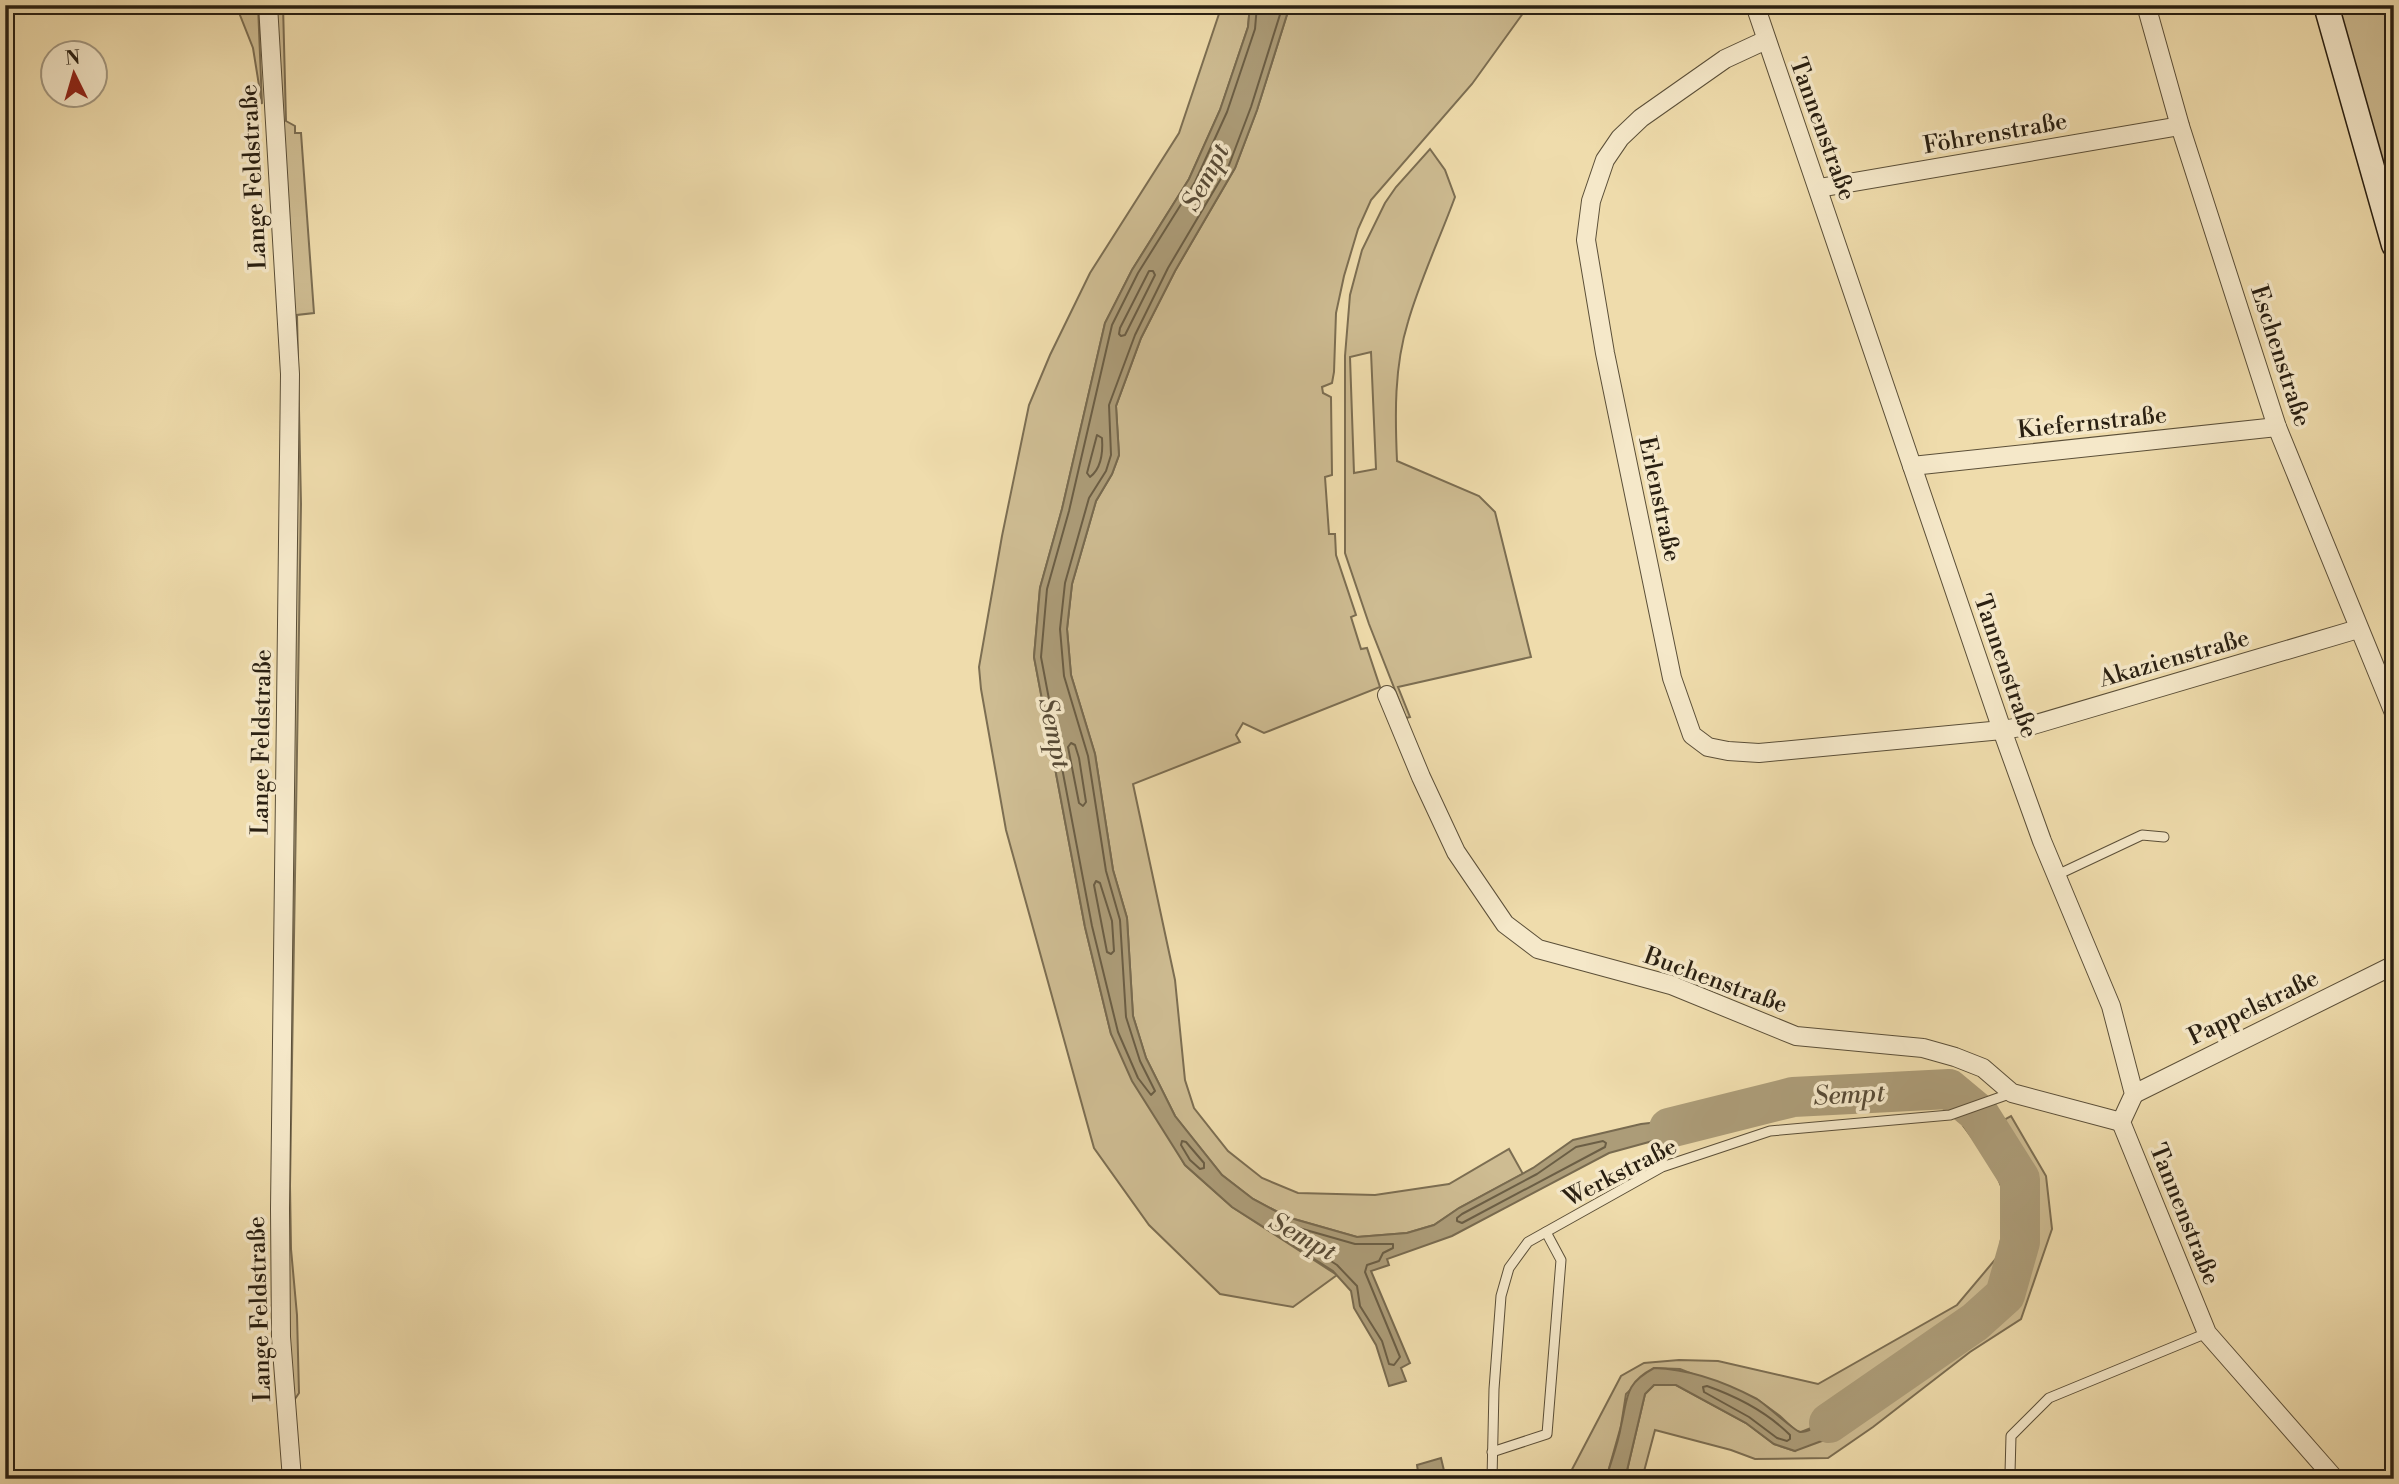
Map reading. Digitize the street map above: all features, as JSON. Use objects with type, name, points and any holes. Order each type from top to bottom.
[{"type":"street","name":"Lange Feldstraße","points":[[268,5],[290,374],[280,1260],[281,1337],[292,1479]]},
{"type":"street","name":"Tannenstraße","points":[[1755,5],[2002,730],[2056,875],[2111,1006],[2134,1094],[2121,1122],[2207,1333],[2336,1479]]},
{"type":"street","name":"Eschenstraße","points":[[2146,5],[2180,126],[2277,427],[2394,713]]},
{"type":"street","points":[[2326,5],[2394,246]]},
{"type":"street","name":"Erlenstraße","points":[[1766,40],[1725,59],[1641,118],[1620,138],[1605,160],[1591,201],[1586,240],[1605,353],[1672,678],[1692,735],[1708,747],[1728,751],[1759,753],[2002,730]]},
{"type":"street","name":"Föhrenstraße","points":[[1819,188],[2180,126]]},
{"type":"street","name":"Kiefernstraße","points":[[1912,466],[2277,427]]},
{"type":"street","name":"Akazienstraße","points":[[2002,730],[2033,725],[2358,629]]},
{"type":"street","name":"Buchenstraße","points":[[1387,695],[1420,777],[1456,852],[1506,925],[1538,949],[1671,985],[1796,1036],[1923,1048],[1955,1057],[1983,1068],[2012,1093],[2121,1122]]},
{"type":"street","name":"Pappelstraße","points":[[2134,1094],[2394,965]]},
{"type":"lane","points":[[2056,875],[2142,835],[2164,837]]},
{"type":"lane","name":"Werkstraße","points":[[1492,1479],[1494,1389],[1501,1296],[1508,1268],[1528,1242],[1662,1167],[1770,1131],[1950,1115],[2012,1093]]},
{"type":"lane","points":[[1492,1452],[1547,1434],[1561,1260],[1546,1232]]},
{"type":"lane","points":[[1993,1479],[2010,1473],[2011,1436],[2049,1398],[2207,1333]]},
{"type":"shaded area","points":[[236,5],[258,5],[262,104],[253,48]]},
{"type":"shaded area","points":[[274,5],[283,5],[286,121],[295,126],[295,133],[301,133],[314,313],[297,315],[301,504],[290,1186],[299,1393],[295,1399],[292,1394],[287,1299],[291,765]]},
{"type":"shaded area","points":[[1222,5],[1250,5],[1248,27],[1220,110],[1189,179],[1132,270],[1105,323],[1062,509],[1040,588],[1034,657],[1085,927],[1111,1034],[1185,1165],[1232,1207],[1337,1275],[1293,1307],[1220,1294],[1149,1225],[1094,1148],[1006,830],[979,667],[1029,405],[1090,273],[1179,133]]},
{"type":"shaded area","points":[[1290,5],[1529,5],[1472,84],[1371,200],[1358,229],[1344,276],[1336,313],[1332,383],[1322,387],[1323,393],[1331,397],[1332,475],[1325,477],[1329,534],[1335,534],[1336,555],[1356,615],[1351,617],[1361,649],[1367,648],[1380,687],[1264,733],[1243,723],[1236,735],[1240,742],[1133,784],[1175,980],[1185,1080],[1194,1108],[1228,1151],[1262,1178],[1298,1193],[1375,1195],[1449,1184],[1509,1149],[1523,1174],[1459,1208],[1434,1225],[1407,1233],[1357,1237],[1287,1217],[1253,1199],[1222,1175],[1175,1116],[1146,1058],[1133,1016],[1127,918],[1113,870],[1095,754],[1071,675],[1067,629],[1072,584],[1096,501],[1112,474],[1119,455],[1116,406],[1141,338],[1175,271],[1235,168],[1257,110]]},
{"type":"shaded area","points":[[2336,5],[2394,5],[2394,214]]},
{"type":"shaded area","points":[[1430,149],[1445,170],[1455,197],[1418,291],[1403,339],[1397,391],[1397,461],[1479,496],[1495,512],[1531,657],[1398,687],[1410,717],[1406,718],[1369,624],[1345,553],[1345,356],[1350,295],[1362,250],[1396,187]],"holes":[[[1371,352],[1376,469],[1354,473],[1350,357]]]},
{"type":"shaded area","points":[[2011,1116],[2046,1176],[2052,1229],[2021,1319],[1970,1352],[1828,1458],[1755,1459],[1655,1430],[1642,1479],[1625,1479],[1645,1394],[1654,1385],[1676,1385],[1746,1423],[1774,1444],[1795,1451],[1868,1388],[1821,1424],[1801,1432],[1796,1431],[1758,1400],[1680,1369],[1654,1368],[1626,1394],[1621,1426],[1606,1479],[1567,1479],[1621,1376],[1644,1363],[1718,1361],[1818,1384],[1957,1305],[1999,1255],[2006,1199],[1993,1166],[1964,1127],[1982,1132]]},
{"type":"water","points":[[1250,5],[1290,5],[1257,110],[1235,168],[1175,271],[1141,338],[1116,406],[1119,455],[1112,474],[1096,501],[1072,584],[1067,629],[1071,675],[1095,754],[1113,870],[1127,918],[1133,1016],[1146,1058],[1175,1116],[1222,1175],[1253,1199],[1287,1217],[1357,1237],[1407,1233],[1434,1225],[1459,1208],[1533,1168],[1573,1140],[1641,1124],[1720,1115],[1700,1128],[1609,1153],[1452,1236],[1387,1259],[1389,1265],[1371,1271],[1410,1363],[1401,1368],[1406,1381],[1389,1386],[1376,1345],[1354,1308],[1351,1291],[1333,1271],[1232,1207],[1185,1165],[1132,1081],[1111,1034],[1085,927],[1034,657],[1040,588],[1062,509],[1105,323],[1132,270],[1189,179],[1220,110],[1248,27]]},
{"type":"water","points":[[1654,1368],[1694,1374],[1732,1387],[1757,1399],[1800,1432],[1816,1427],[1868,1388],[1877,1397],[1827,1439],[1795,1451],[1774,1444],[1746,1423],[1676,1385],[1654,1385],[1645,1394],[1625,1479],[1606,1479],[1629,1392],[1637,1380]]},
{"type":"water","points":[[1441,1458],[1446,1479],[1419,1479],[1417,1465]]},
{"type":"waterway","name":"Sempt","points":[[1669,1128],[1793,1097],[1949,1089],[1979,1114],[2020,1179],[2020,1242],[2005,1295],[1975,1322],[1829,1423]]}]
